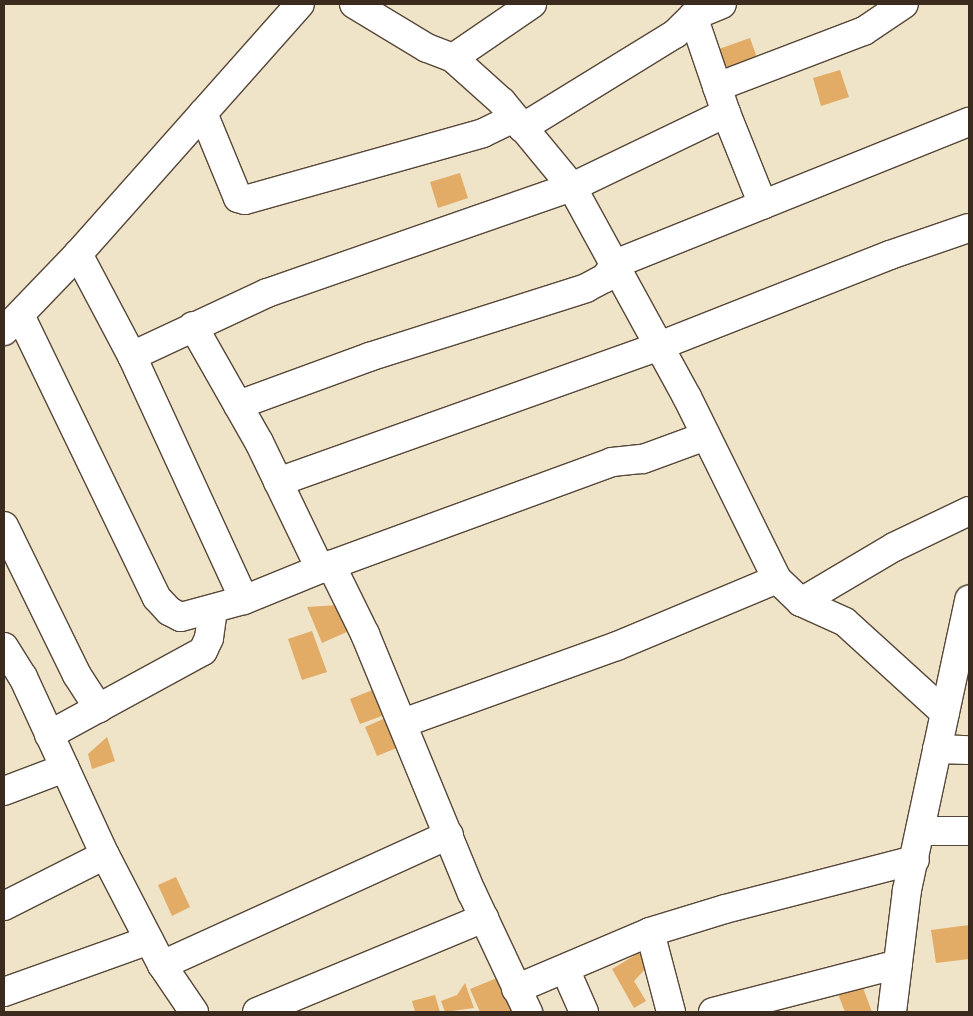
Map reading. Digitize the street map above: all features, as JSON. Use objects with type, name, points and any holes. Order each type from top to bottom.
[{"type":"street","points":[[300,4],[78,254],[12,323],[157,598],[169,611],[181,617],[244,600],[325,567],[612,462],[643,459],[706,436]]},
{"type":"street","points":[[354,4],[427,48],[453,58],[518,123],[572,187],[659,346],[777,579],[801,602],[845,622],[945,713]]},
{"type":"street","points":[[453,58],[532,4]]},
{"type":"street","points":[[203,113],[238,198],[245,200],[518,123],[675,34],[693,16],[722,4]]},
{"type":"street","points":[[717,88],[864,31],[904,4]]},
{"type":"street","points":[[693,16],[726,113],[763,205]]},
{"type":"street","points":[[132,356],[267,293],[365,256],[572,187],[726,113]]},
{"type":"street","points":[[238,404],[369,357],[586,288],[604,278],[615,264],[969,122]]},
{"type":"street","points":[[278,482],[659,346],[890,255],[969,228]]},
{"type":"street","points":[[78,254],[132,356],[244,600]]},
{"type":"street","points":[[193,326],[238,404],[325,567],[403,723],[484,918],[522,1000],[566,969],[650,932],[725,909],[915,860]]},
{"type":"street","points":[[801,602],[894,547],[969,511]]},
{"type":"street","points":[[4,526],[77,675],[98,709]]},
{"type":"street","points":[[403,723],[617,646],[777,579]]},
{"type":"street","points":[[892,1012],[920,831],[945,713],[962,665],[969,600]]},
{"type":"street","points":[[50,735],[203,652],[209,638],[213,609]]},
{"type":"street","points":[[4,647],[13,681],[50,735],[105,854],[149,940],[162,965],[194,1012]]},
{"type":"street","points":[[937,749],[969,750]]},
{"type":"street","points":[[4,792],[65,768]]},
{"type":"street","points":[[920,831],[969,831]]},
{"type":"street","points":[[162,965],[449,835]]},
{"type":"street","points":[[4,906],[105,854]]},
{"type":"street","points":[[257,1012],[484,918]]},
{"type":"street","points":[[650,932],[671,1012]]},
{"type":"street","points":[[4,992],[149,940]]},
{"type":"street","points":[[713,1012],[898,964]]},
{"type":"street","points":[[566,969],[584,1012]]},
{"type":"building","points":[[750,38],[760,66],[726,78],[716,50]]},
{"type":"building","points":[[840,70],[849,97],[821,106],[813,78]]},
{"type":"building","points":[[460,173],[468,198],[438,208],[430,182]]},
{"type":"building","points":[[338,605],[349,631],[322,643],[307,607]]},
{"type":"building","points":[[312,631],[327,672],[302,680],[288,639]]},
{"type":"building","points":[[380,687],[390,713],[360,724],[350,699]]},
{"type":"building","points":[[392,715],[404,745],[377,756],[365,727]]},
{"type":"building","points":[[107,737],[115,761],[92,769],[88,754]]},
{"type":"building","points":[[176,877],[190,907],[172,916],[158,885]]},
{"type":"building","points":[[969,925],[969,959],[936,963],[931,930]]},
{"type":"building","points":[[642,951],[650,964],[634,981],[646,1001],[634,1008],[612,969]]},
{"type":"building","points":[[502,976],[517,1012],[480,1012],[470,989]]},
{"type":"building","points":[[465,983],[474,1008],[445,1012],[441,1001],[457,995]]},
{"type":"building","points":[[862,985],[872,1012],[845,1012],[838,994]]},
{"type":"building","points":[[435,995],[440,1012],[415,1012],[412,1001]]}]
